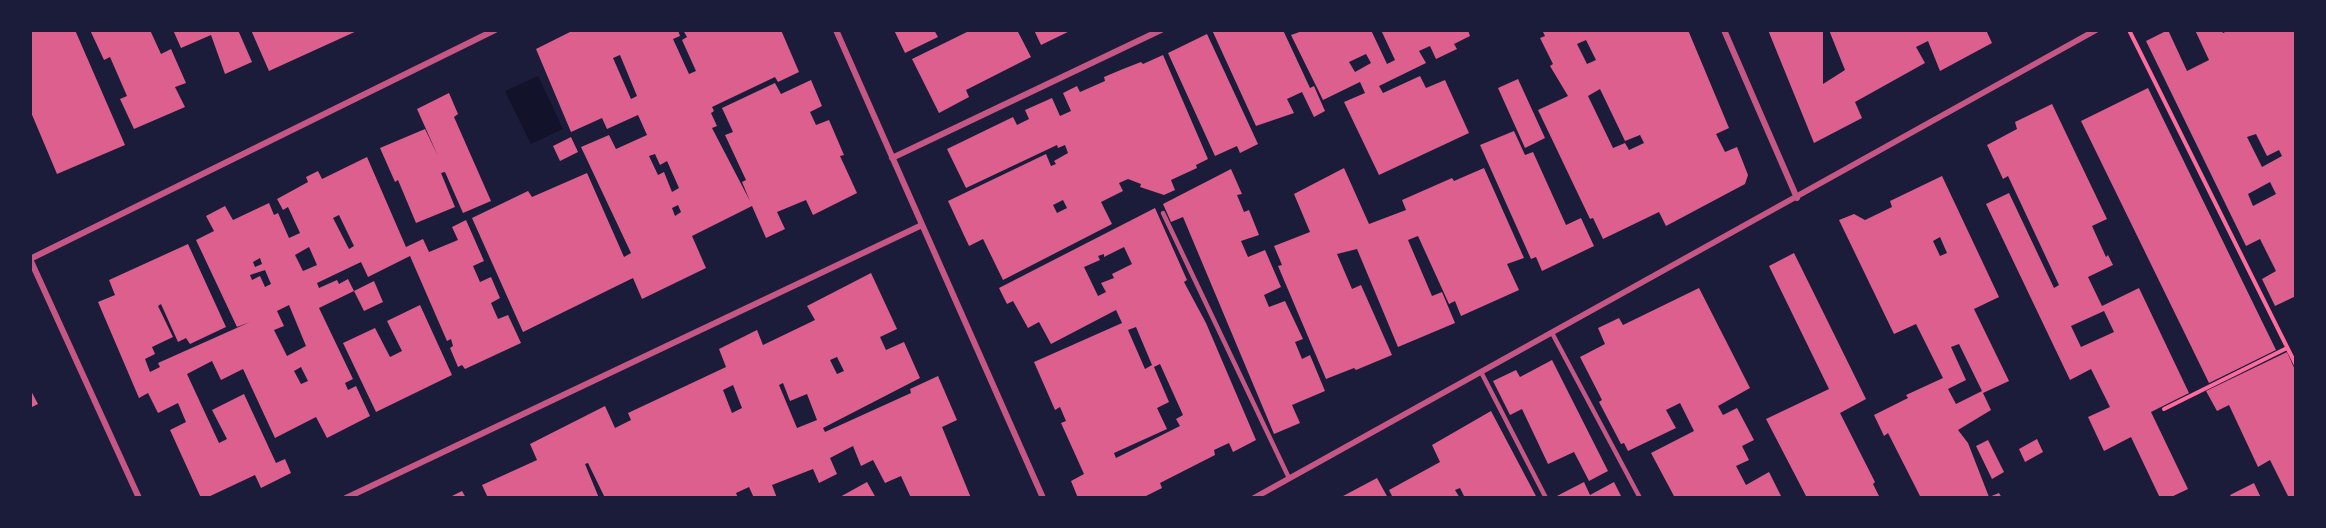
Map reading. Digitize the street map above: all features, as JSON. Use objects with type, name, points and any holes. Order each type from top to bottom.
[{"type":"street","points":[[139,498],[30,259],[495,30]]},
{"type":"street","points":[[836,30],[1042,498]]},
{"type":"street","points":[[892,158],[1161,30]]},
{"type":"street","points":[[1724,30],[1797,198]]},
{"type":"street","points":[[1254,498],[2096,30]]},
{"type":"street","points":[[346,498],[922,225]]},
{"type":"lane","points":[[1163,213],[1289,478]]},
{"type":"lane","points":[[1552,333],[1640,498]]},
{"type":"lane","points":[[1481,372],[1546,498]]},
{"type":"path","points":[[2129,30],[2296,365]]},
{"type":"path","points":[[2164,409],[2288,348]]},
{"type":"shaded area","points":[[538,76],[563,129],[531,144],[505,91]]},
{"type":"building","points":[[30,30],[75,30],[125,145],[57,174],[30,110]]},
{"type":"building","points":[[90,30],[150,30],[161,54],[171,49],[186,83],[175,87],[185,107],[134,129],[120,99],[127,96],[110,57],[104,60]]},
{"type":"building","points":[[173,30],[238,30],[252,62],[225,74],[211,35],[181,48]]},
{"type":"building","points":[[251,30],[359,30],[269,71]]},
{"type":"building","points":[[574,30],[678,30],[680,36],[673,39],[689,74],[696,71],[682,40],[687,37],[683,30],[781,30],[799,72],[778,82],[775,77],[712,107],[714,111],[711,113],[717,126],[712,128],[750,201],[742,182],[746,180],[725,135],[733,132],[722,108],[775,83],[781,94],[811,80],[822,106],[810,112],[816,125],[829,120],[844,155],[840,156],[857,193],[813,215],[806,200],[777,212],[785,229],[766,238],[752,206],[692,236],[706,268],[642,299],[633,278],[523,332],[472,218],[528,191],[532,197],[587,173],[624,257],[631,253],[581,147],[609,135],[616,149],[647,135],[638,115],[607,129],[602,118],[571,132],[536,49]],"holes":[[[620,55],[637,96],[631,99],[613,58]],[[655,154],[660,165],[667,161],[679,188],[672,192],[664,172],[658,175],[649,156]],[[678,205],[681,212],[675,216],[672,208]]]},
{"type":"building","points":[[894,30],[934,30],[938,37],[905,53]]},
{"type":"building","points":[[971,30],[1017,30],[1031,57],[966,90],[969,97],[939,113],[912,59]]},
{"type":"building","points":[[1034,30],[1072,30],[1041,45]]},
{"type":"building","points":[[1212,30],[1283,30],[1310,88],[1314,86],[1325,111],[1314,117],[1302,92],[1287,99],[1294,113],[1256,126]]},
{"type":"building","points":[[1305,30],[1371,30],[1387,64],[1395,60],[1381,30],[1468,30],[1470,36],[1454,44],[1457,49],[1436,59],[1430,46],[1419,51],[1426,63],[1379,86],[1383,93],[1420,76],[1426,88],[1445,80],[1469,133],[1379,175],[1344,102],[1365,93],[1360,82],[1323,100],[1291,35]],"holes":[[[1366,54],[1371,63],[1355,72],[1349,62]]]},
{"type":"building","points":[[1542,30],[1688,30],[1729,128],[1716,134],[1725,152],[1737,147],[1748,175],[1745,184],[1666,226],[1659,212],[1603,239],[1593,218],[1590,219],[1538,110],[1568,96],[1550,66],[1553,64],[1540,38],[1545,36]],"holes":[[[1586,40],[1596,60],[1587,64],[1577,44]],[[1600,89],[1625,141],[1640,135],[1644,143],[1629,150],[1625,143],[1613,148],[1588,96]]]},
{"type":"building","points":[[1768,30],[1823,30],[1823,84],[1845,70],[1829,30],[1986,30],[1992,43],[1940,71],[1928,41],[1916,47],[1925,63],[1855,102],[1862,118],[1814,143]]},
{"type":"building","points":[[2168,30],[2187,71],[2209,60],[2195,30],[2221,30],[2223,33],[2229,30],[2296,30],[2296,296],[2275,306],[2262,279],[2276,271],[2260,239],[2246,246],[2146,41]],"holes":[[[2256,134],[2267,156],[2279,150],[2282,156],[2262,167],[2247,137]],[[2270,182],[2276,194],[2253,206],[2248,194]]]},
{"type":"building","points":[[1207,34],[1258,144],[1240,153],[1237,146],[1215,156],[1168,53]]},
{"type":"building","points":[[1163,55],[1208,159],[1196,165],[1197,168],[1171,180],[1175,190],[1164,195],[1140,187],[1141,184],[1128,179],[1119,183],[1123,191],[1101,202],[1112,224],[1003,280],[983,239],[969,246],[948,201],[1046,154],[1051,166],[1056,164],[1054,161],[1068,153],[1065,145],[1058,148],[1057,145],[966,188],[947,149],[1013,117],[1017,125],[1029,119],[1025,110],[1052,98],[1060,116],[1071,111],[1063,93],[1077,86],[1080,92],[1105,81],[1104,77],[1141,62],[1143,64]],"holes":[[[1063,200],[1067,208],[1057,213],[1053,205]]]},
{"type":"building","points":[[1518,79],[1545,138],[1525,148],[1498,88]]},
{"type":"building","points":[[2148,88],[2276,350],[2209,383],[2081,121]]},
{"type":"building","points":[[449,93],[458,114],[454,117],[491,201],[463,213],[445,172],[441,173],[455,207],[416,223],[398,180],[395,182],[380,148],[425,129],[438,156],[417,109]]},
{"type":"building","points":[[2052,104],[2107,219],[2092,226],[2106,257],[2108,255],[2113,265],[2088,277],[2102,306],[2139,288],[2189,393],[2151,412],[2188,489],[2169,498],[2160,498],[2131,437],[2104,451],[2088,417],[2110,407],[2091,369],[2070,380],[1986,204],[2009,193],[2054,288],[2059,285],[2008,176],[2003,179],[1987,145],[2017,129],[2015,122]],"holes":[[[2104,311],[2114,332],[2081,347],[2071,326]]]},
{"type":"building","points":[[1514,131],[1525,155],[1533,152],[1566,225],[1581,218],[1594,246],[1542,271],[1536,257],[1531,259],[1480,145]]},
{"type":"building","points":[[571,137],[578,152],[560,161],[553,146]]},
{"type":"building","points":[[367,157],[406,247],[423,239],[429,252],[458,240],[452,227],[466,220],[484,261],[473,266],[480,282],[491,277],[500,298],[491,303],[498,319],[508,315],[521,343],[465,369],[462,365],[458,367],[450,348],[453,346],[451,339],[447,341],[410,256],[368,277],[361,262],[317,283],[319,288],[337,280],[339,284],[348,279],[354,291],[319,308],[353,379],[345,383],[348,390],[356,386],[370,416],[327,438],[316,417],[275,438],[243,369],[221,380],[212,361],[187,374],[219,443],[227,439],[212,410],[244,394],[276,463],[285,459],[291,473],[261,488],[255,475],[206,498],[201,498],[170,430],[186,422],[178,403],[158,413],[148,393],[139,398],[98,302],[115,295],[109,280],[188,244],[226,327],[190,344],[186,338],[178,342],[161,304],[158,306],[173,337],[152,347],[155,354],[145,359],[150,372],[160,367],[158,363],[250,322],[237,327],[196,240],[214,231],[206,216],[225,206],[233,220],[269,203],[274,215],[278,213],[289,238],[300,233],[288,207],[283,210],[277,199],[308,182],[306,177],[318,171],[322,179]],"holes":[[[339,215],[354,246],[349,249],[333,218]],[[309,247],[317,265],[303,271],[295,255]],[[260,258],[262,264],[255,267],[253,262]],[[265,270],[271,284],[265,287],[260,276],[252,280],[250,275]],[[289,305],[306,346],[287,356],[274,330],[284,326],[277,311]],[[301,367],[308,381],[301,384],[294,371]]]},
{"type":"building","points":[[1344,168],[1369,224],[1406,210],[1402,200],[1452,178],[1454,181],[1484,168],[1524,258],[1507,264],[1519,290],[1461,316],[1455,301],[1449,304],[1418,236],[1408,240],[1432,296],[1442,292],[1455,323],[1398,347],[1357,249],[1337,254],[1352,289],[1361,285],[1392,355],[1326,379],[1278,266],[1282,265],[1274,246],[1310,232],[1294,194]]},
{"type":"building","points":[[1231,169],[1242,194],[1237,195],[1244,212],[1249,210],[1259,235],[1241,241],[1248,257],[1265,250],[1281,287],[1264,295],[1269,307],[1285,301],[1303,339],[1295,342],[1302,359],[1310,355],[1325,391],[1292,405],[1300,423],[1274,434],[1183,217],[1171,222],[1163,204]]},
{"type":"building","points":[[1942,176],[1999,297],[1974,309],[2009,381],[1983,393],[1991,410],[1958,430],[1968,443],[1989,497],[1999,493],[2002,498],[1921,498],[1888,433],[1884,436],[1874,415],[1908,398],[1906,395],[1943,378],[1916,324],[1894,334],[1839,220],[1854,214],[1865,220],[1892,207],[1890,201]],"holes":[[[1940,237],[1947,253],[1940,256],[1933,241]],[[1959,344],[1982,391],[1956,404],[1948,389],[1966,380],[1951,347]]]},
{"type":"building","points":[[1155,208],[1187,280],[1184,282],[1206,323],[1256,440],[1233,452],[1229,443],[1214,450],[1215,455],[1160,483],[1162,488],[1142,498],[1078,498],[1071,481],[1084,474],[1061,423],[1066,421],[1060,407],[1055,410],[1034,362],[1122,323],[1116,310],[1051,344],[1039,322],[1028,328],[1013,301],[1007,304],[999,288]],"holes":[[[1124,247],[1132,264],[1112,274],[1114,278],[1101,283],[1106,292],[1098,296],[1084,267],[1100,260],[1098,256],[1104,254],[1104,257]],[[1136,327],[1152,365],[1145,369],[1128,330]],[[1160,364],[1183,415],[1176,419],[1180,426],[1116,458],[1114,453],[1167,429],[1157,408],[1169,402],[1154,367]]]},
{"type":"building","points":[[1794,253],[1866,399],[1840,413],[1875,482],[1873,484],[1880,498],[1807,498],[1766,419],[1829,389],[1769,266]]},
{"type":"building","points":[[871,273],[897,329],[880,337],[886,350],[904,342],[920,378],[823,428],[825,432],[911,393],[910,389],[938,376],[957,420],[942,427],[971,498],[911,498],[901,476],[885,483],[873,460],[861,466],[853,446],[830,458],[837,474],[819,483],[813,469],[772,485],[777,498],[754,498],[749,487],[736,493],[738,498],[605,498],[588,463],[585,464],[599,498],[488,498],[482,485],[537,460],[530,444],[605,406],[615,428],[631,420],[628,413],[726,367],[719,349],[757,330],[763,345],[815,320],[807,306]],"holes":[[[837,357],[844,371],[837,374],[830,360]],[[783,383],[790,401],[807,394],[817,420],[797,428],[779,385]],[[733,385],[742,408],[732,413],[723,390]]]},
{"type":"building","points":[[374,281],[383,302],[364,311],[354,291]]},
{"type":"building","points":[[1699,288],[1750,388],[1718,406],[1723,415],[1737,408],[1754,440],[1742,446],[1749,460],[1736,466],[1746,485],[1769,472],[1782,498],[1675,498],[1651,453],[1694,431],[1680,403],[1666,410],[1676,428],[1628,451],[1624,443],[1621,444],[1599,402],[1602,400],[1580,357],[1605,344],[1598,328],[1619,318],[1623,325]]},
{"type":"building","points":[[420,305],[452,375],[376,412],[343,343],[375,328],[390,357],[402,351],[387,321]]},
{"type":"building","points":[[2287,352],[2296,372],[2296,498],[2289,498],[2270,460],[2258,467],[2229,405],[2217,411],[2206,391]]},
{"type":"building","points":[[1552,360],[1608,471],[1589,481],[1574,452],[1548,464],[1522,409],[1510,415],[1493,381],[1516,370],[1520,377]]},
{"type":"building","points":[[30,389],[38,404],[30,408]]},
{"type":"building","points":[[1491,411],[1537,498],[1465,498],[1460,488],[1455,490],[1460,498],[1393,498],[1389,490],[1440,462],[1432,445]]},
{"type":"building","points":[[2037,439],[2043,452],[2025,462],[2019,449]]},
{"type":"building","points":[[1988,440],[2004,472],[1992,479],[1976,446]]},
{"type":"building","points":[[1377,478],[1388,498],[1339,498],[1345,495]]},
{"type":"building","points":[[867,482],[876,498],[838,498]]},
{"type":"building","points":[[1584,482],[1590,495],[1614,482],[1622,498],[1553,498]]},
{"type":"building","points":[[2254,483],[2261,498],[2232,498],[2230,495]]},
{"type":"building","points":[[462,491],[466,498],[448,498]]}]
